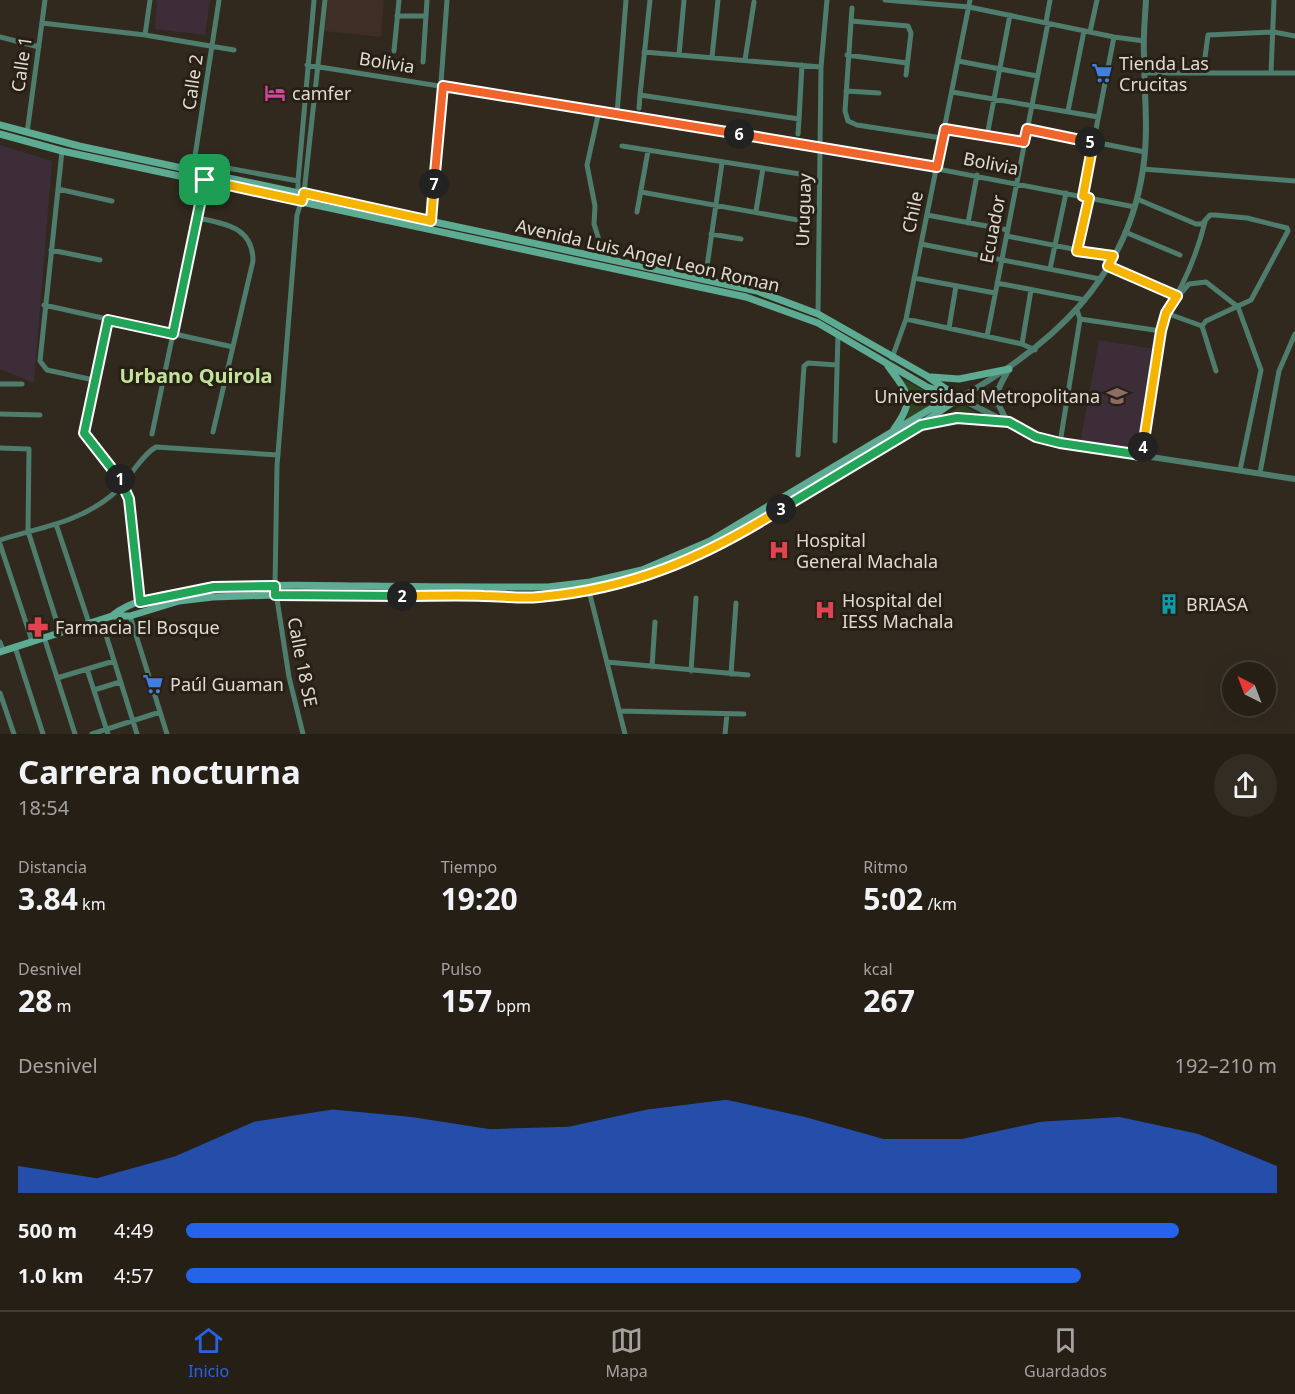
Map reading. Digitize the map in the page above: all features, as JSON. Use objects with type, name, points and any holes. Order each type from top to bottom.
[{"type":"main road","name":"Avenida Luis Angel Leon Roman","points":[[0,125],[27,133],[215,174],[300,198],[557,256],[642,267],[766,294],[818,314],[927,376],[959,398]]},
{"type":"main road","name":"Avenida Luis Angel Leon Roman","points":[[0,134],[62,151],[205,180],[431,221],[593,256],[617,270],[763,302],[818,323],[927,387],[959,398]]},
{"type":"main road","points":[[557,256],[592,261],[595,258],[593,256]]},
{"type":"main road","points":[[617,270],[615,268],[617,265],[642,267]]},
{"type":"main road","points":[[887,364],[907,394],[908,405],[891,432]]},
{"type":"main road","points":[[927,376],[959,379],[1009,369]]},
{"type":"main road","points":[[2,652],[101,619],[112,616],[130,616],[179,601],[275,595],[536,598],[589,591],[643,579],[714,549],[921,425],[959,398]]},
{"type":"main road","points":[[112,616],[120,609],[140,602],[214,587],[548,587],[590,582],[642,570],[710,542],[937,405],[959,398]]},
{"type":"main road","points":[[921,425],[957,418],[1009,422]]},
{"type":"street","name":"Calle 1","points":[[27,133],[45,0]]},
{"type":"street","points":[[145,35],[150,0]]},
{"type":"street","name":"Calle 2","points":[[193,169],[219,0]]},
{"type":"street","points":[[300,198],[298,181],[314,0]]},
{"type":"street","points":[[300,198],[325,0]]},
{"type":"street","points":[[394,51],[399,0]]},
{"type":"street","points":[[423,62],[427,0]]},
{"type":"street","points":[[431,221],[443,86],[447,0]]},
{"type":"street","points":[[616,114],[626,0]]},
{"type":"street","points":[[639,108],[650,0]]},
{"type":"street","points":[[679,55],[684,0]]},
{"type":"street","points":[[712,57],[718,0]]},
{"type":"street","name":"Uruguay","points":[[818,314],[816,247],[821,147],[821,67],[827,0]]},
{"type":"street","points":[[885,0],[969,7],[1113,38],[1144,41]]},
{"type":"street","name":"Chile","points":[[892,357],[906,319],[970,0]]},
{"type":"street","name":"Ecuador","points":[[987,336],[1050,0]]},
{"type":"street","points":[[1068,111],[1087,31],[1097,0]]},
{"type":"street","points":[[959,398],[1009,369],[1035,350],[1077,310],[1108,266],[1125,232],[1137,199],[1145,152],[1146,0]]},
{"type":"street","points":[[1271,73],[1274,0]]},
{"type":"street","points":[[745,60],[754,2]]},
{"type":"street","points":[[852,8],[847,55],[845,116],[852,124],[942,138]]},
{"type":"street","points":[[987,135],[1010,15]]},
{"type":"street","points":[[397,16],[425,16]]},
{"type":"street","points":[[851,21],[908,26],[911,33],[906,75]]},
{"type":"street","points":[[42,23],[145,35],[234,50]]},
{"type":"street","points":[[1203,72],[1208,35],[1274,32],[1295,36]]},
{"type":"street","points":[[0,37],[39,47]]},
{"type":"street","points":[[1077,251],[1093,143],[1113,38]]},
{"type":"street","points":[[644,52],[821,67]]},
{"type":"street","points":[[847,55],[907,63]]},
{"type":"street","points":[[958,61],[1037,76]]},
{"type":"street","name":"Bolivia","points":[[308,64],[937,167],[1135,207]]},
{"type":"street","points":[[798,134],[802,65]]},
{"type":"street","points":[[1145,73],[1295,73]]},
{"type":"street","points":[[846,91],[879,93]]},
{"type":"street","points":[[952,92],[1098,117]]},
{"type":"street","points":[[640,95],[799,119]]},
{"type":"street","points":[[599,111],[587,165],[595,206],[594,224],[604,263]]},
{"type":"street","points":[[945,129],[1024,142]]},
{"type":"street","points":[[1027,129],[1145,152]]},
{"type":"street","points":[[622,146],[800,174]]},
{"type":"street","points":[[62,151],[44,305],[42,366],[47,370],[94,380]]},
{"type":"street","points":[[637,212],[648,151]]},
{"type":"street","points":[[705,280],[722,163]]},
{"type":"street","points":[[215,174],[218,168],[222,167],[298,181]]},
{"type":"street","points":[[756,211],[763,168]]},
{"type":"street","points":[[1143,169],[1295,181]]},
{"type":"street","points":[[968,223],[977,175]]},
{"type":"street","points":[[152,434],[205,180]]},
{"type":"street","points":[[58,189],[112,201]]},
{"type":"street","points":[[640,192],[809,222]]},
{"type":"street","points":[[1050,269],[1066,193]]},
{"type":"street","name":"Calle 18 SE","points":[[300,198],[278,455],[275,595],[289,677],[303,734]]},
{"type":"street","points":[[1137,199],[1196,224],[1206,221]]},
{"type":"street","points":[[1141,455],[1161,331],[1166,313],[1177,296],[1200,245],[1206,221],[1210,215],[1215,214],[1283,225],[1288,231],[1251,300],[1206,321],[1202,326]]},
{"type":"street","points":[[927,215],[1077,251],[1113,256]]},
{"type":"street","points":[[198,218],[232,225],[250,240],[253,250],[253,261],[213,432]]},
{"type":"street","points":[[1125,232],[1180,255]]},
{"type":"street","points":[[711,234],[741,239]]},
{"type":"street","points":[[921,244],[1100,279]]},
{"type":"street","points":[[51,250],[100,260]]},
{"type":"street","points":[[1108,266],[1177,296]]},
{"type":"street","points":[[914,278],[995,293]]},
{"type":"street","points":[[1177,296],[1189,284],[1206,282],[1239,307],[1261,370],[1240,470]]},
{"type":"street","points":[[997,283],[1085,300]]},
{"type":"street","points":[[949,328],[956,286]]},
{"type":"street","points":[[1022,344],[1031,290]]},
{"type":"street","points":[[44,305],[233,347]]},
{"type":"street","points":[[1060,443],[1080,319],[1077,310]]},
{"type":"street","points":[[1166,313],[1202,326]]},
{"type":"street","points":[[906,319],[1022,344],[1035,350]]},
{"type":"street","points":[[1080,319],[1161,331]]},
{"type":"street","points":[[108,320],[84,433],[124,484],[129,499],[140,602]]},
{"type":"street","points":[[1202,326],[1216,371]]},
{"type":"street","points":[[1260,473],[1279,371],[1295,334]]},
{"type":"street","points":[[835,441],[838,335]]},
{"type":"street","points":[[798,455],[804,366],[808,363],[837,365]]},
{"type":"street","points":[[1009,369],[996,395],[1000,409],[1009,422]]},
{"type":"street","points":[[0,384],[22,384]]},
{"type":"street","points":[[959,398],[1036,437],[1060,443],[1295,478]]},
{"type":"street","points":[[0,414],[40,416]]},
{"type":"street","points":[[32,641],[0,542],[93,509],[124,484],[149,451],[162,445],[278,455]]},
{"type":"street","points":[[0,448],[29,449],[28,531],[60,632]]},
{"type":"street","points":[[56,524],[89,623]]},
{"type":"street","points":[[590,582],[589,591],[626,734]]},
{"type":"street","points":[[691,671],[696,598]]},
{"type":"street","points":[[731,674],[736,603]]},
{"type":"street","points":[[130,616],[167,734]]},
{"type":"street","points":[[101,619],[137,734]]},
{"type":"street","points":[[652,667],[655,622]]},
{"type":"street","points":[[44,637],[75,734]]},
{"type":"street","points":[[0,642],[2,652]]},
{"type":"street","points":[[15,647],[43,734]]},
{"type":"street","points":[[57,678],[114,661]]},
{"type":"street","points":[[607,662],[748,675]]},
{"type":"street","points":[[87,669],[107,732]]},
{"type":"street","points":[[94,690],[120,682]]},
{"type":"street","points":[[0,693],[14,734]]},
{"type":"street","points":[[620,711],[744,714]]},
{"type":"street","points":[[92,734],[107,732],[160,712]]},
{"type":"street","points":[[725,734],[727,714]]},
{"type":"shaded area","points":[[157,0],[210,0],[205,35],[155,29]]},
{"type":"shaded area","points":[[328,0],[384,0],[381,37],[324,31]]},
{"type":"shaded area","points":[[0,145],[52,161],[34,383],[0,369]]},
{"type":"shaded area","name":"Universidad Metropolitana","points":[[1099,340],[1155,349],[1136,453],[1080,443]]},
{"type":"green space","points":[[899,377],[940,399],[902,423],[907,413]]},
{"type":"green space","points":[[999,384],[993,397],[997,409],[976,397]]},
{"type":"green space","points":[[963,405],[984,418],[941,418]]},
{"type":"place","name":"Tienda Las Crucitas","points":[[1102,73]]},
{"type":"place","name":"camfer","points":[[275,93]]},
{"type":"place","name":"Universidad Metropolitana","points":[[1117,396]]},
{"type":"place","name":"Hospital General Machala","points":[[779,550]]},
{"type":"place","name":"BRIASA","points":[[1169,604]]},
{"type":"place","name":"Hospital del IESS Machala","points":[[825,610]]},
{"type":"place","name":"Farmacia El Bosque","points":[[38,627]]},
{"type":"place","name":"Paúl Guaman","points":[[153,684]]},
{"type":"district","name":"Urbano Quirola","points":[[196,375]]},
{"type":"route","points":[[443,86],[937,167],[945,129],[1024,142],[1027,129],[1093,143],[1083,196],[1089,198],[1077,251],[1113,256],[1108,266],[1177,296],[1166,313],[1161,331],[1141,455],[1060,443],[1036,437],[1009,422],[964,418],[944,419],[921,425],[714,549],[643,579],[589,591],[536,598],[275,595],[275,586],[214,587],[140,602],[127,491],[108,462],[86,438],[85,419],[108,320],[173,334],[205,180],[302,201],[304,193],[431,221],[443,86]]}]
